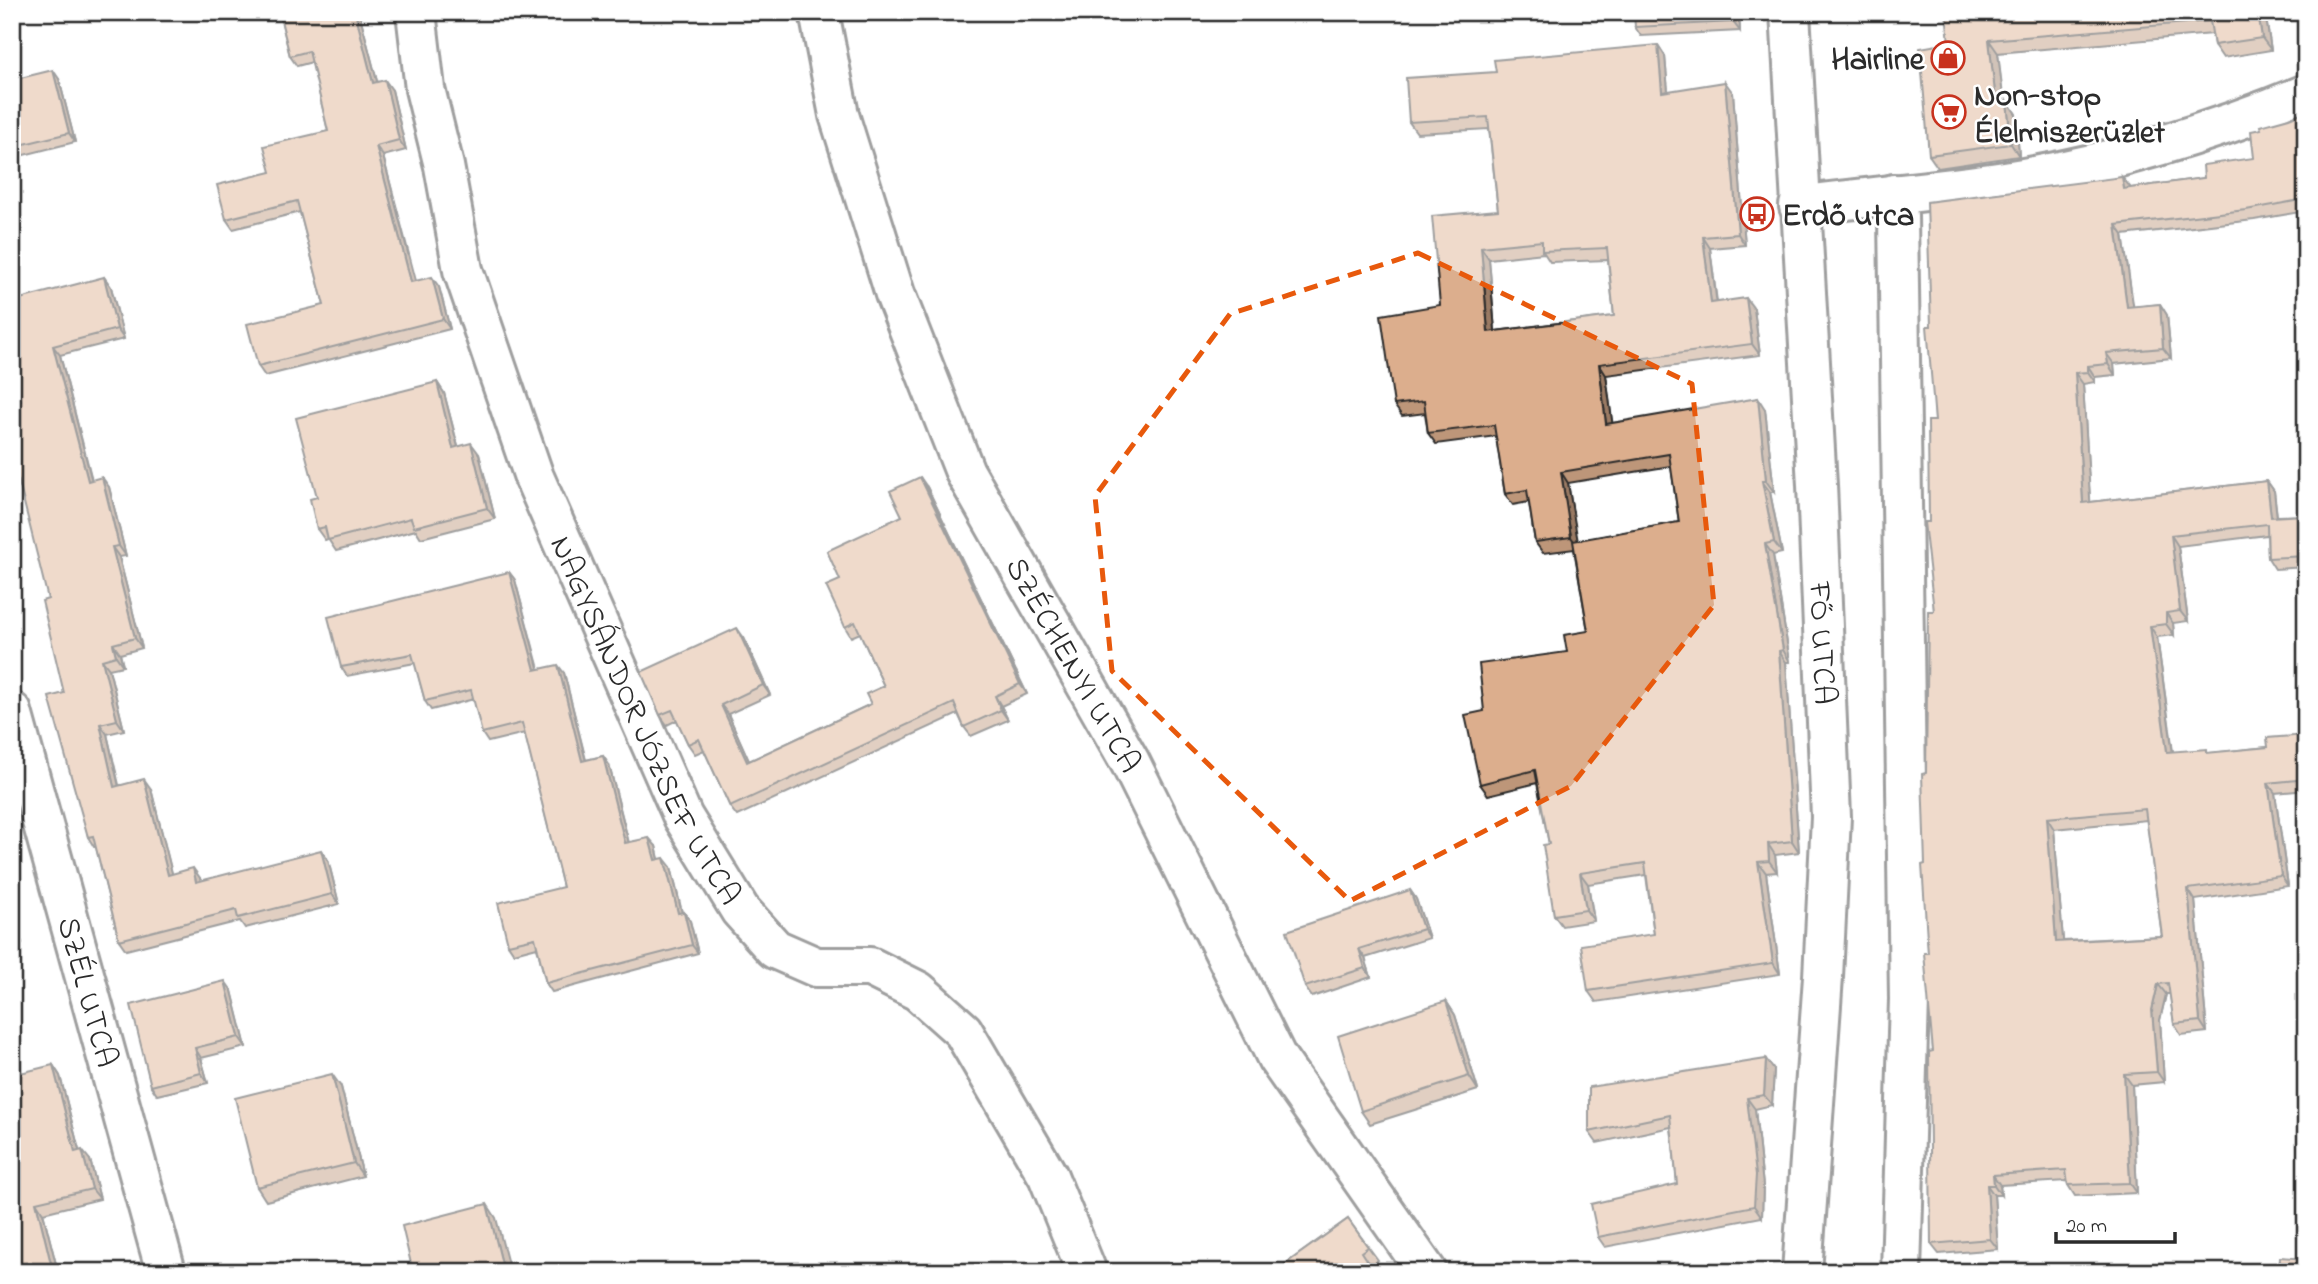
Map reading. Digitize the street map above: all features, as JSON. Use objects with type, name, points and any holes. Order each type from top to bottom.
[{"type":"street","name":"NAGYSÁNDOR JÓZSEF UTCA","points":[[416,12],[425,89],[444,166],[463,270],[534,477],[683,817],[740,910],[775,949],[816,967],[870,967],[918,991],[963,1031],[1048,1176],[1087,1272]]},
{"type":"street","name":"SZÉCHENYI UTCA","points":[[819,12],[839,115],[895,294],[965,472],[1130,762],[1277,1058],[1427,1272]]},
{"type":"street","name":"FŐ UTCA","points":[[1790,12],[1817,485],[1831,817],[1823,977],[1802,1272]]},
{"type":"street","points":[[1799,206],[2007,180],[2126,153],[2247,118],[2306,94]]},
{"type":"street","points":[[1894,194],[1898,216],[1909,999],[1900,1272]]},
{"type":"street","name":"SZÉL UTCA","points":[[12,712],[166,1272]]},
{"type":"highlighted area","points":[[1418,253],[1692,384],[1714,605],[1571,786],[1350,901],[1112,671],[1095,496],[1230,314]]},
{"type":"building","points":[[279,12],[355,12],[373,83],[385,80],[399,140],[376,146],[411,282],[432,277],[443,319],[258,366],[247,324],[324,305],[297,201],[226,219],[217,185],[271,172],[264,146],[328,131],[309,51],[290,56]]},
{"type":"building","points":[[1634,12],[1733,12],[1733,22],[1635,27]]},
{"type":"building","points":[[1946,12],[2258,12],[2262,38],[2214,45],[2210,21],[1989,40],[1996,102],[2007,101],[2011,144],[1929,155],[1920,48],[1949,43]]},
{"type":"building","points":[[1658,45],[1662,92],[1725,82],[1738,234],[1703,237],[1711,303],[1746,298],[1752,344],[1599,364],[1606,424],[1758,398],[1766,481],[1762,481],[1774,542],[1765,544],[1783,650],[1779,651],[1792,841],[1768,844],[1769,861],[1758,862],[1773,963],[1588,991],[1581,945],[1654,934],[1645,863],[1580,873],[1586,910],[1554,915],[1543,845],[1549,844],[1535,770],[1480,784],[1465,715],[1484,711],[1479,664],[1567,652],[1564,635],[1588,631],[1573,541],[1679,522],[1669,454],[1561,472],[1571,537],[1535,542],[1527,490],[1505,494],[1494,425],[1428,433],[1424,401],[1394,405],[1381,315],[1440,305],[1432,216],[1498,210],[1488,117],[1409,122],[1406,78],[1496,72],[1494,60]],"holes":[[[1542,241],[1542,251],[1607,248],[1614,316],[1488,332],[1481,247]]]},
{"type":"building","points":[[53,70],[69,133],[12,147],[12,80]]},
{"type":"building","points":[[2306,111],[2306,199],[2246,210],[2116,225],[2127,307],[2160,304],[2163,348],[2106,353],[2108,364],[2088,366],[2088,372],[2075,373],[2083,503],[2267,481],[2271,517],[2306,515],[2306,556],[2268,558],[2267,524],[2171,535],[2180,611],[2166,613],[2166,624],[2150,626],[2167,752],[2207,749],[2207,753],[2268,747],[2267,738],[2306,735],[2306,779],[2268,783],[2281,876],[2188,889],[2200,1021],[2174,1024],[2168,983],[2158,984],[2152,1010],[2157,1072],[2124,1074],[2130,1183],[2068,1185],[2066,1170],[1993,1175],[1994,1185],[1987,1185],[1990,1239],[1931,1244],[1929,1052],[1933,1051],[1924,953],[1928,953],[1922,865],[1925,864],[1922,774],[1926,773],[1928,611],[1934,611],[1924,522],[1929,522],[1928,421],[1935,421],[1927,326],[1931,326],[1927,202],[2122,177],[2124,189],[2204,178],[2203,165],[2254,158],[2251,131]],"holes":[[[2145,809],[2162,936],[2056,942],[2047,818]]]},
{"type":"building","points":[[104,277],[117,329],[53,346],[88,481],[102,477],[119,546],[112,547],[135,638],[113,644],[116,656],[102,660],[117,720],[100,724],[114,787],[144,779],[168,875],[193,868],[196,882],[321,850],[332,894],[238,918],[236,910],[119,940],[93,836],[88,837],[49,697],[64,693],[42,601],[48,599],[12,454],[12,404],[21,401],[12,366],[12,301]]},
{"type":"building","points":[[437,382],[453,448],[471,443],[487,508],[414,527],[411,518],[328,540],[325,527],[317,529],[310,499],[317,497],[296,418]]},
{"type":"building","points":[[920,477],[1020,684],[995,696],[1001,710],[964,727],[954,703],[730,807],[699,739],[688,744],[672,710],[660,715],[641,672],[737,628],[763,685],[721,705],[747,762],[871,704],[866,694],[884,686],[855,622],[845,627],[826,586],[840,580],[827,551],[902,516],[890,491]]},
{"type":"building","points":[[509,572],[535,670],[558,665],[582,761],[603,756],[625,843],[649,838],[655,860],[664,858],[678,913],[684,912],[692,945],[546,983],[535,938],[508,944],[498,903],[563,887],[522,723],[482,733],[471,690],[425,701],[412,654],[341,667],[328,617]]},
{"type":"building","points":[[1410,890],[1423,929],[1359,949],[1365,968],[1305,987],[1287,931]]},
{"type":"building","points":[[225,981],[239,1037],[195,1048],[201,1073],[151,1086],[131,1005]]},
{"type":"building","points":[[1446,1001],[1469,1076],[1361,1111],[1338,1036]]},
{"type":"building","points":[[1766,1059],[1764,1095],[1747,1098],[1756,1175],[1754,1206],[1598,1237],[1591,1204],[1677,1184],[1670,1115],[1589,1132],[1589,1087]]},
{"type":"building","points":[[53,1065],[75,1152],[82,1150],[92,1189],[36,1202],[53,1272],[12,1272],[12,1075]]},
{"type":"building","points":[[332,1074],[354,1163],[257,1187],[235,1098]]},
{"type":"building","points":[[487,1204],[504,1272],[413,1272],[402,1226]]},
{"type":"building","points":[[1348,1219],[1368,1247],[1361,1252],[1374,1272],[1274,1272]]},
{"type":"building","points":[[2280,1257],[2306,1259],[2306,1272],[2279,1272]]},
{"type":"building","points":[[94,1268],[95,1272],[78,1272]]},
{"type":"place","name":"Hairline","points":[[1948,58]]},
{"type":"place","name":"Non-stop Élelmiszerüzlet","points":[[1949,112]]},
{"type":"place","name":"Erdő utca","points":[[1757,214]]}]
